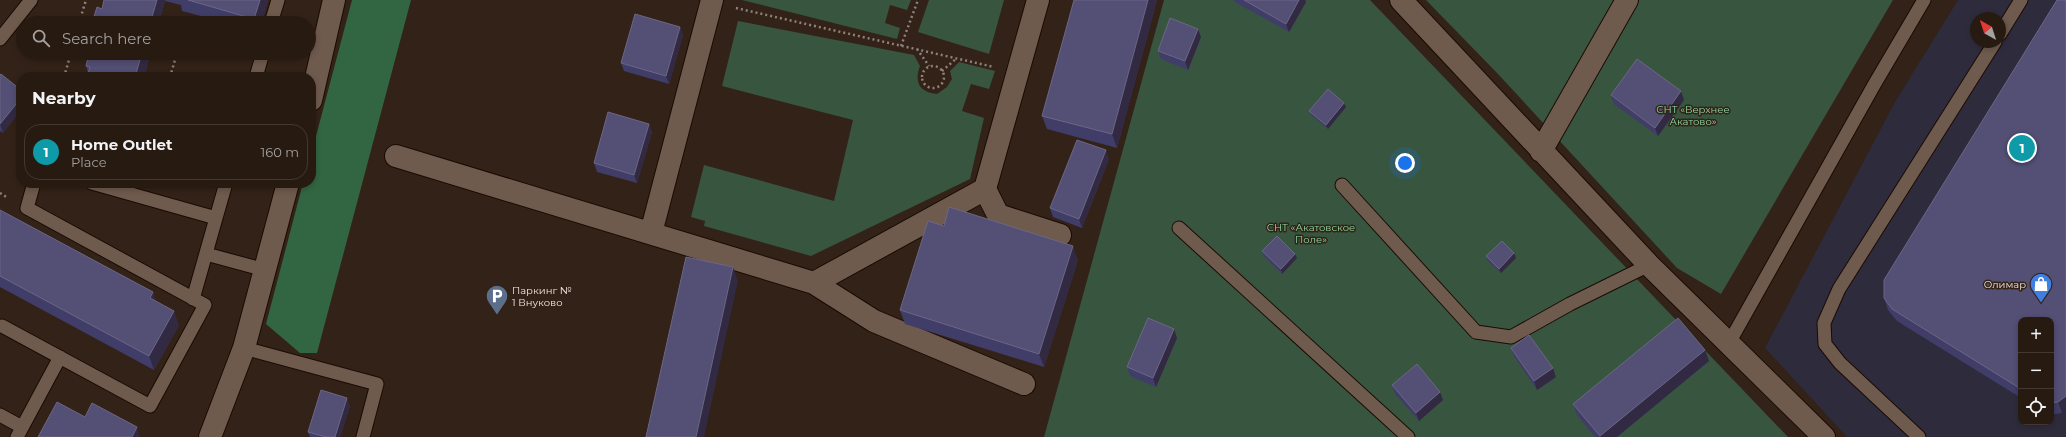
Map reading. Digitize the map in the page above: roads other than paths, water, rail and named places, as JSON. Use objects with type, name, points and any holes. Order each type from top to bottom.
[{"type":"street","points":[[316,78],[334,0]]},
{"type":"street","points":[[1038,0],[985,189],[998,215],[1060,235]]},
{"type":"street","points":[[1401,0],[1649,265],[1824,437]]},
{"type":"street","points":[[1541,151],[1627,0]]},
{"type":"street","points":[[650,233],[712,1]]},
{"type":"street","points":[[396,156],[814,283],[874,321],[1024,384]]},
{"type":"street","points":[[210,437],[244,348],[287,188]]},
{"type":"street","points":[[814,283],[985,189]]},
{"type":"lane","points":[[18,16],[31,0]]},
{"type":"lane","points":[[273,16],[278,0]]},
{"type":"lane","points":[[1729,343],[1874,85],[1924,0]]},
{"type":"lane","points":[[2006,24],[2021,0]]},
{"type":"lane","points":[[0,39],[16,19]]},
{"type":"lane","points":[[1919,437],[1840,363],[1825,344],[1824,323],[1839,289],[1991,48]]},
{"type":"lane","points":[[257,72],[261,60]]},
{"type":"lane","points":[[1342,185],[1476,332],[1511,337],[1570,304],[1649,265]]},
{"type":"lane","points":[[2,326],[150,406],[205,305],[27,208],[33,188]]},
{"type":"lane","points":[[110,188],[216,218]]},
{"type":"lane","points":[[193,298],[225,188]]},
{"type":"lane","points":[[1179,228],[1408,437]]},
{"type":"lane","points":[[206,254],[265,270]]},
{"type":"lane","points":[[244,348],[377,384],[363,437]]},
{"type":"lane","points":[[0,414],[20,432],[60,357]]},
{"type":"place","name":"Home Outlet","points":[[2022,148]]},
{"type":"place","name":"Олимар","points":[[2041,304]]},
{"type":"place","name":"Паркинг № 1 Внуково","points":[[497,316]]},
{"type":"park label","name":"СНТ «Верхнее Акатово»","points":[[1693,114]]},
{"type":"park label","name":"СНТ «Акатовское Поле»","points":[[1311,232]]}]
